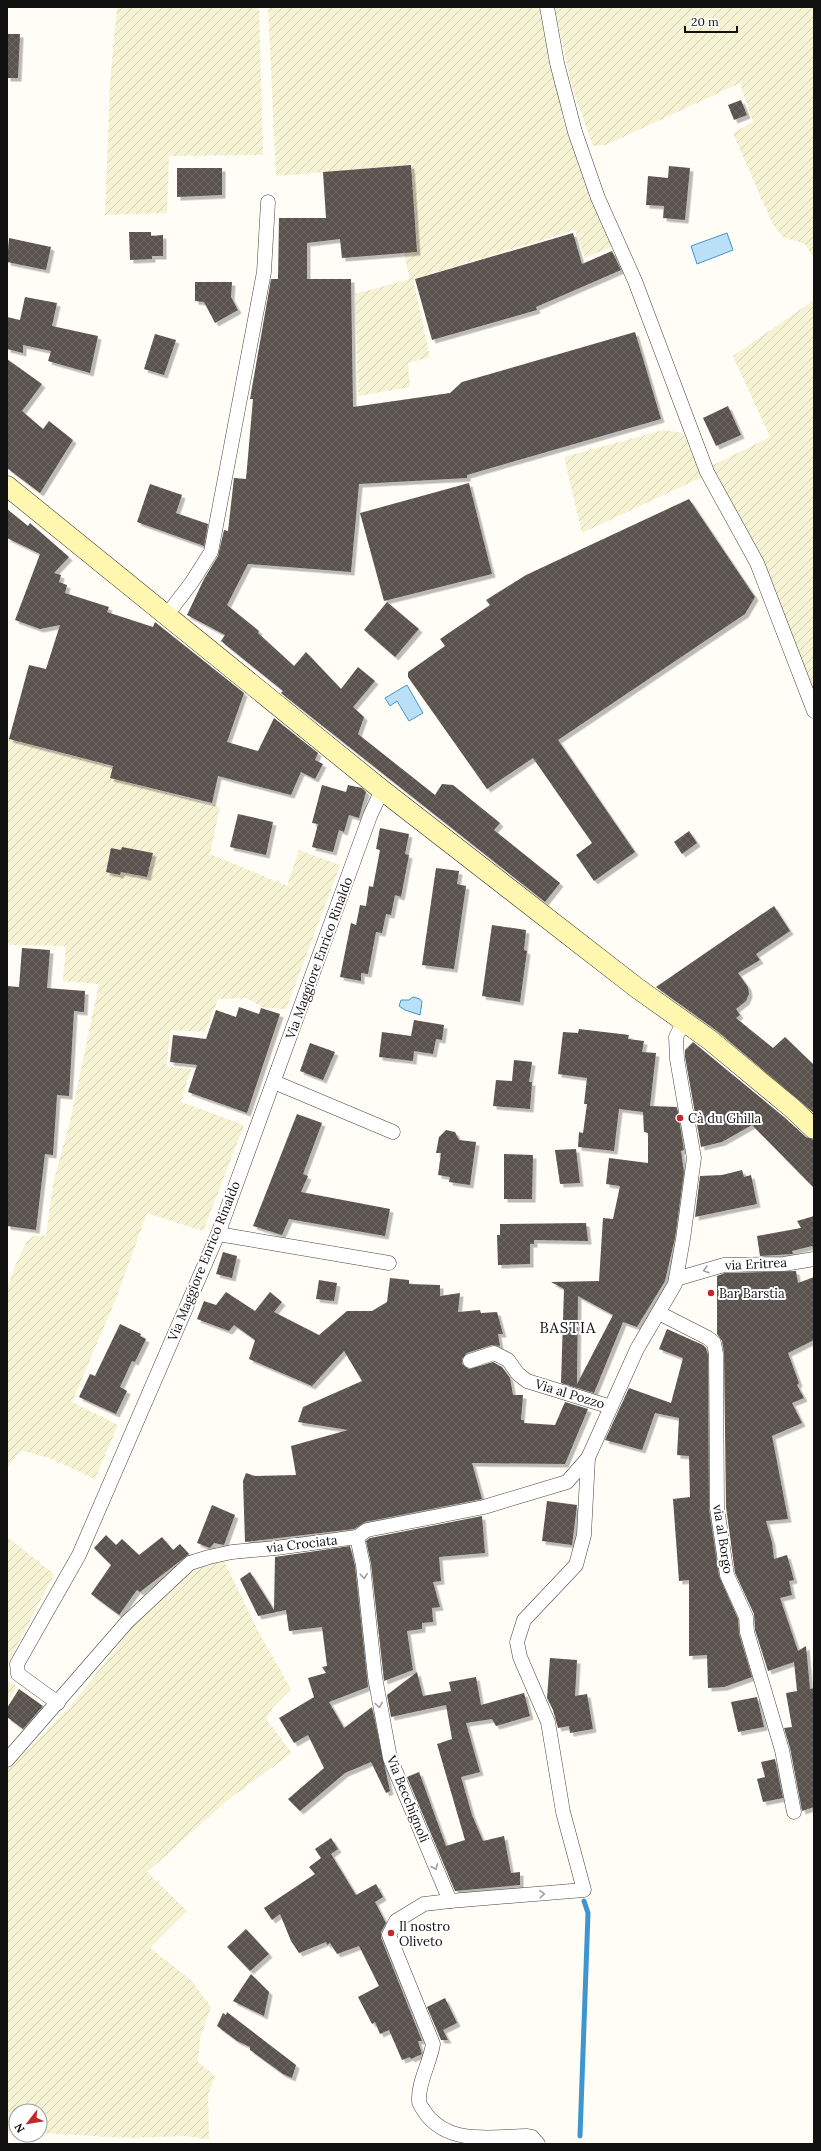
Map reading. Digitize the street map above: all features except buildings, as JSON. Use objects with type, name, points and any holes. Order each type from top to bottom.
[{"type":"main road","points":[[7,486],[382,790],[637,988],[710,1040],[792,1108],[814,1129]]},
{"type":"street","points":[[548,7],[557,63],[575,132],[598,198],[635,281],[707,472],[757,563],[814,711]]},
{"type":"street","points":[[166,616],[192,582],[211,552],[264,272],[268,202]]},
{"type":"street","name":"Via Maggiore Enrico Rinaldo","points":[[58,1703],[12,1673],[79,1555],[218,1234],[370,816],[382,790]]},
{"type":"street","points":[[538,2144],[532,2137],[526,2136],[463,2137],[451,2134],[433,2123],[419,2103],[419,2092],[430,2060],[433,2044],[390,1935],[396,1921],[424,1904],[584,1890],[563,1812],[548,1722],[520,1657],[517,1642],[524,1620],[576,1565],[584,1535],[588,1458],[637,1349],[676,1279],[694,1158],[677,1059],[676,1037],[684,1021]]},
{"type":"street","points":[[274,1082],[393,1132]]},
{"type":"street","points":[[218,1234],[389,1264]]},
{"type":"street","name":"via Eritrea","points":[[676,1279],[724,1265],[784,1264],[814,1259]]},
{"type":"street","name":"via al Borgo","points":[[658,1313],[708,1338],[714,1343],[716,1354],[717,1508],[727,1575],[746,1617],[747,1632],[782,1750],[794,1812]]},
{"type":"street","name":"Via al Pozzo","points":[[470,1361],[494,1353],[508,1360],[518,1374],[527,1381],[611,1407]]},
{"type":"street","name":"via Crociata","points":[[7,1760],[127,1622],[190,1563],[209,1556],[232,1552],[276,1548],[357,1537],[367,1530],[484,1508],[567,1482],[588,1458]]},
{"type":"street","name":"Via Becchignoli","points":[[357,1537],[363,1565],[375,1677],[390,1758],[450,1901]]},
{"type":"shaded area","points":[[117,7],[259,7],[263,155],[169,156],[167,213],[105,215],[110,83]]},
{"type":"shaded area","points":[[268,7],[540,7],[564,124],[613,246],[585,258],[575,230],[413,279],[430,357],[408,363],[410,387],[358,396],[355,294],[410,279],[404,254],[417,252],[411,165],[276,176]]},
{"type":"shaded area","points":[[554,7],[814,7],[814,258],[805,244],[783,237],[773,225],[733,133],[753,122],[740,83],[606,145],[593,146],[572,87]]},
{"type":"shaded area","points":[[814,300],[814,696],[711,466],[770,437],[733,356]]},
{"type":"shaded area","points":[[663,430],[683,433],[702,477],[582,533],[564,457]]},
{"type":"shaded area","points":[[9,739],[113,767],[111,778],[220,807],[210,854],[287,886],[299,850],[340,865],[286,1009],[264,1008],[246,998],[218,999],[205,1032],[171,1030],[166,1066],[191,1069],[181,1102],[244,1125],[203,1231],[147,1213],[115,1301],[72,1402],[118,1425],[95,1479],[52,1459],[21,1450],[7,1468],[7,1290],[15,1266],[27,1241],[34,1236],[46,1236],[53,1184],[71,1117],[99,984],[63,981],[66,946],[7,945],[7,746]]},
{"type":"shaded area","points":[[7,1537],[54,1574],[7,1665]]},
{"type":"shaded area","points":[[223,1559],[260,1635],[291,1689],[273,1707],[266,1719],[292,1753],[230,1798],[147,1872],[187,1911],[150,1948],[191,1980],[211,2007],[200,2038],[198,2062],[215,2076],[208,2095],[209,2140],[186,2136],[129,2138],[48,2133],[48,2103],[8,2103],[7,2131],[7,1770],[69,1708],[118,1646],[121,1637],[194,1568]]},
{"type":"shaded area","points":[[7,1681],[17,1686],[7,1704]]},
{"type":"water","points":[[727,233],[733,250],[697,264],[691,246]]},
{"type":"water","points":[[407,685],[423,713],[409,721],[397,701],[390,706],[385,698]]},
{"type":"water","points":[[413,997],[420,999],[422,1002],[420,1015],[405,1010],[399,1006],[401,1000],[409,1000]]},
{"type":"waterway","points":[[580,2136],[588,1913],[584,1901]]},
{"type":"place","name":"Cà du Ghilla","points":[[680,1118]]},
{"type":"place","name":"Bar Barstia","points":[[711,1293]]},
{"type":"place","name":"Il nostro Oliveto","points":[[391,1933]]},
{"type":"district","name":"BASTIA","points":[[568,1327]]}]
